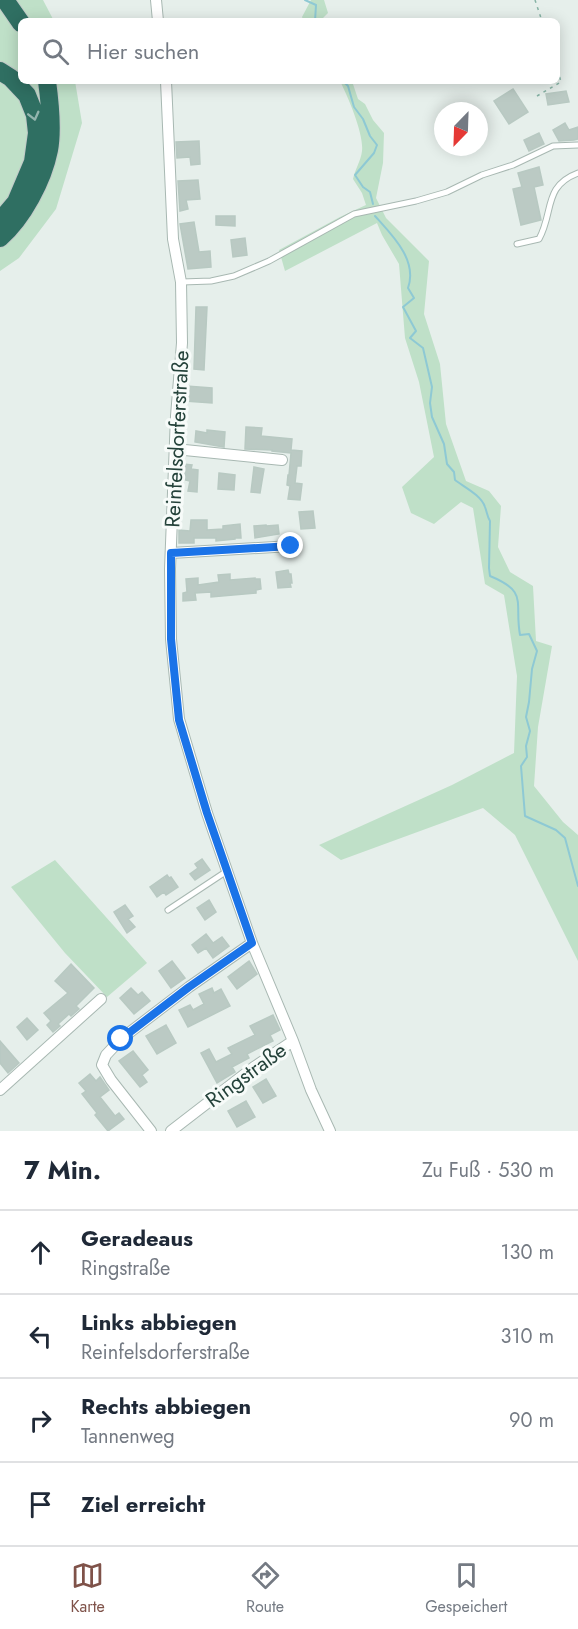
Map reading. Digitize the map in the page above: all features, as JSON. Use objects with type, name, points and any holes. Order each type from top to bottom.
[{"type":"highway","points":[[5,0],[18,18]]},
{"type":"highway","points":[[0,71],[11,78],[27,95],[35,115],[37,133],[33,162],[16,202],[0,221]]},
{"type":"highway","points":[[0,238],[12,228],[36,189],[49,150],[51,109],[47,84]]},
{"type":"street","points":[[156,0],[158,18]]},
{"type":"street","name":"Reinfelsdorferstraße","points":[[166,84],[173,238],[181,282],[182,343],[176,416],[171,553],[171,639],[179,720],[207,813],[252,943],[311,1090],[330,1131]]},
{"type":"street","points":[[175,449],[282,460]]},
{"type":"street","points":[[171,553],[291,546]]},
{"type":"street","points":[[151,1131],[102,1065],[106,1054],[121,1039],[189,987],[252,943]]},
{"type":"street","points":[[0,1090],[101,999]]},
{"type":"street","name":"Ringstraße","points":[[171,1131],[254,1067],[293,1041]]},
{"type":"lane","points":[[181,282],[211,281],[234,276],[269,261],[354,214],[447,192],[553,146],[578,145]]},
{"type":"lane","points":[[517,244],[538,239],[544,230],[552,196],[559,184],[578,172]]},
{"type":"lane","points":[[168,910],[227,871]]},
{"type":"path","points":[[535,0],[541,18]]},
{"type":"path","points":[[537,96],[556,84]]},
{"type":"green space","points":[[0,0],[43,0],[52,18],[18,18],[18,84],[76,84],[82,123],[56,209],[19,258],[0,271]]},
{"type":"green space","points":[[311,0],[324,0],[328,13],[323,18],[302,17]]},
{"type":"green space","points":[[341,84],[353,84],[358,99],[365,104],[373,120],[384,133],[383,163],[376,198],[386,218],[429,261],[424,314],[440,364],[446,424],[466,481],[489,491],[501,506],[498,547],[510,572],[533,586],[536,641],[552,646],[538,727],[534,786],[563,822],[578,835],[578,961],[515,835],[483,808],[341,860],[319,845],[452,785],[514,753],[517,676],[504,595],[485,584],[473,508],[461,502],[434,524],[411,513],[402,487],[434,457],[419,382],[405,338],[399,264],[377,223],[285,271],[279,250],[366,205],[353,179],[362,144],[351,106]]},
{"type":"green space","points":[[55,860],[147,963],[107,997],[65,953],[11,887]]},
{"type":"building","points":[[513,89],[528,112],[509,124],[494,101]]},
{"type":"building","points":[[566,91],[569,102],[548,105],[546,94]]},
{"type":"building","points":[[565,123],[569,130],[578,127],[578,139],[559,141],[553,130]]},
{"type":"building","points":[[539,133],[544,144],[529,151],[524,140]]},
{"type":"building","points":[[199,141],[200,164],[191,165],[190,157],[177,158],[176,142]]},
{"type":"building","points":[[539,167],[543,185],[534,187],[541,220],[521,225],[513,189],[522,187],[518,173]]},
{"type":"building","points":[[198,180],[200,199],[186,200],[188,209],[180,211],[178,181]]},
{"type":"building","points":[[216,216],[235,216],[235,226],[216,225]]},
{"type":"building","points":[[194,222],[199,252],[210,251],[211,267],[188,269],[180,224]]},
{"type":"building","points":[[245,238],[247,255],[233,257],[231,240]]},
{"type":"building","points":[[196,307],[207,307],[204,370],[194,369]]},
{"type":"building","points":[[186,386],[212,388],[212,403],[185,401]]},
{"type":"building","points":[[246,427],[262,428],[261,436],[292,439],[291,450],[302,451],[301,466],[297,466],[295,483],[302,484],[300,500],[288,499],[290,486],[287,485],[291,453],[245,449]]},
{"type":"building","points":[[207,430],[225,432],[224,447],[195,442],[196,431],[207,433]]},
{"type":"building","points":[[183,464],[192,465],[191,469],[198,470],[197,492],[188,491],[190,481],[185,480],[185,474],[182,473]]},
{"type":"building","points":[[254,467],[264,469],[260,493],[251,492]]},
{"type":"building","points":[[219,473],[235,475],[234,490],[218,489]]},
{"type":"building","points":[[313,511],[315,528],[301,529],[299,512]]},
{"type":"building","points":[[191,520],[207,520],[207,530],[223,529],[223,526],[240,524],[241,538],[216,541],[216,538],[194,538],[194,543],[179,543],[179,530],[190,531]]},
{"type":"building","points":[[278,525],[279,534],[255,538],[254,526]]},
{"type":"building","points":[[288,570],[291,574],[291,587],[278,588],[276,572]]},
{"type":"building","points":[[230,574],[230,580],[260,579],[261,589],[256,590],[256,593],[211,597],[211,592],[195,593],[196,600],[183,601],[183,593],[187,592],[186,579],[198,578],[198,585],[219,582],[218,575]]},
{"type":"building","points":[[202,859],[210,870],[195,880],[190,874],[198,868],[195,864]]},
{"type":"building","points":[[167,875],[178,887],[166,895],[164,892],[157,897],[150,887]]},
{"type":"building","points":[[209,900],[216,912],[205,920],[197,908]]},
{"type":"building","points":[[125,905],[133,916],[128,919],[135,927],[127,933],[114,912]]},
{"type":"building","points":[[206,934],[213,943],[222,937],[229,946],[213,958],[206,948],[198,953],[192,945]]},
{"type":"building","points":[[172,961],[185,978],[171,988],[159,971]]},
{"type":"building","points":[[249,961],[257,974],[237,989],[228,977]]},
{"type":"building","points":[[71,964],[94,988],[76,1006],[79,1009],[71,1016],[69,1014],[53,1032],[47,1025],[51,1021],[44,1013],[68,993],[55,981]]},
{"type":"building","points":[[131,988],[138,995],[142,992],[150,1001],[134,1014],[120,998]]},
{"type":"building","points":[[212,988],[214,993],[221,989],[230,1006],[188,1027],[179,1010],[190,1005],[193,1010],[204,1004],[199,994]]},
{"type":"building","points":[[273,1015],[280,1030],[270,1035],[273,1041],[247,1054],[249,1058],[232,1067],[235,1072],[217,1083],[201,1053],[209,1049],[216,1062],[232,1054],[228,1048],[255,1035],[250,1026]]},
{"type":"building","points":[[27,1018],[38,1030],[27,1040],[17,1027]]},
{"type":"building","points":[[166,1025],[176,1043],[157,1054],[146,1036]]},
{"type":"building","points":[[0,1041],[19,1063],[8,1073],[0,1063]]},
{"type":"building","points":[[133,1051],[148,1070],[142,1075],[147,1082],[140,1087],[119,1061]]},
{"type":"building","points":[[90,1074],[96,1081],[100,1077],[109,1090],[100,1097],[115,1116],[119,1113],[124,1119],[108,1131],[82,1094],[86,1091],[79,1083]]},
{"type":"building","points":[[266,1079],[276,1096],[263,1103],[253,1087]]},
{"type":"building","points":[[246,1101],[255,1117],[237,1127],[228,1111]]},
{"type":"waterway","points":[[305,0],[316,5],[315,18]]},
{"type":"waterway","points":[[346,84],[354,107],[377,145],[374,153],[355,175],[363,187],[370,192],[373,204]]},
{"type":"waterway","points":[[375,216],[402,249],[409,268],[408,288],[414,298],[403,307],[416,331],[410,338],[423,348],[432,387],[430,403],[432,417],[444,444],[447,464],[454,472],[455,480],[483,503],[490,521],[490,576],[510,587],[515,593],[520,635],[529,634],[537,651],[532,669],[526,717],[530,731],[526,746],[527,757],[521,766],[525,816],[556,830],[565,838],[578,886]]},
{"type":"route","points":[[121,1039],[225,960],[252,943],[207,813],[179,720],[171,639],[171,553],[291,546]]}]
